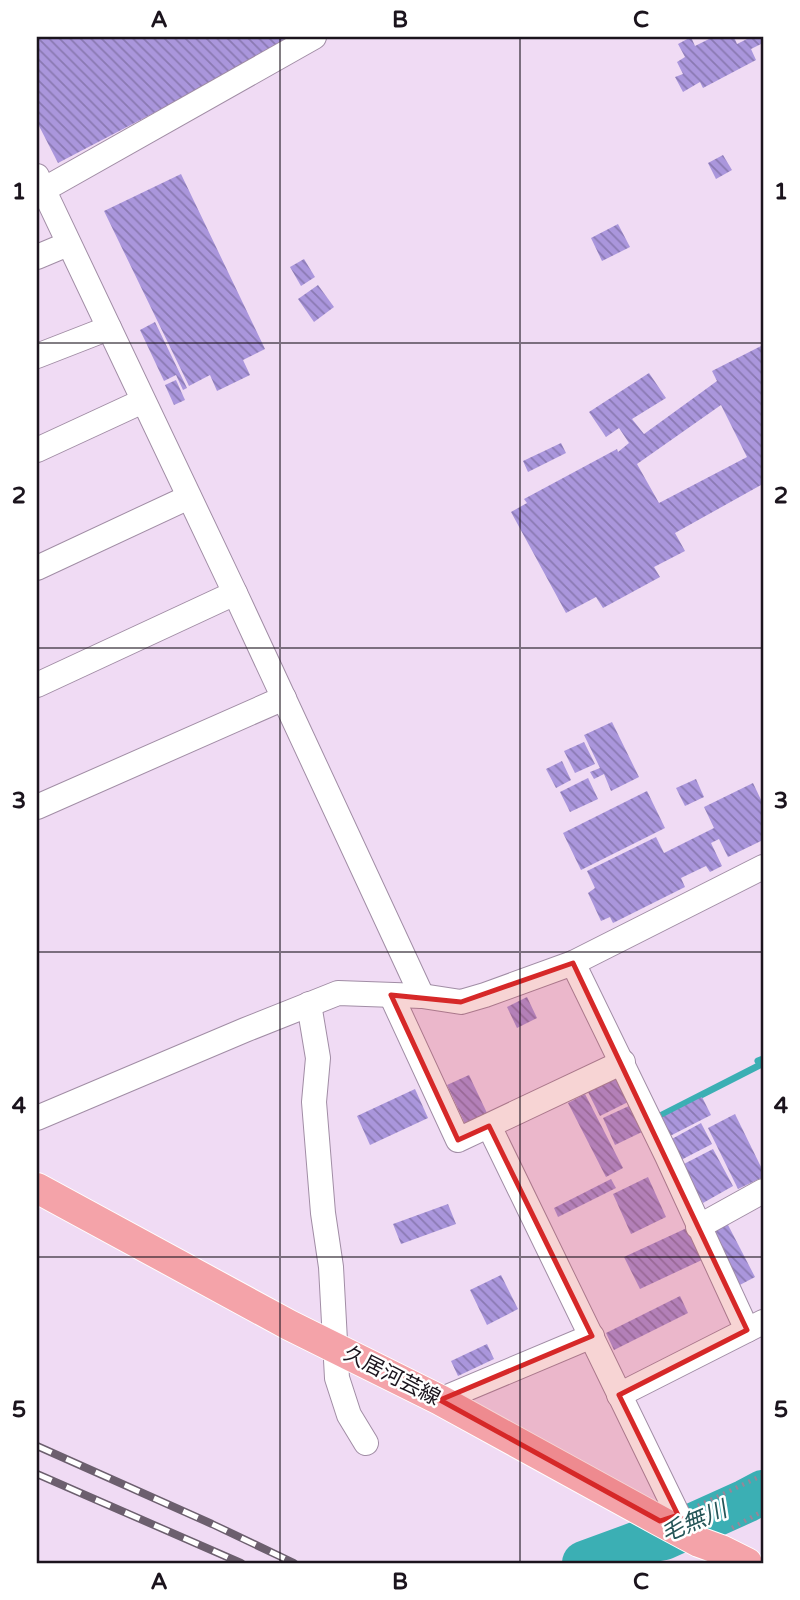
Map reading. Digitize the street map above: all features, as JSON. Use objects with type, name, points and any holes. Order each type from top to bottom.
[{"type":"main road","name":"久居河芸線","points":[[37,1188],[289,1325],[669,1518],[699,1542],[747,1563]]},
{"type":"street","points":[[314,37],[40,183],[235,593],[422,996]]},
{"type":"street","points":[[37,257],[68,244]]},
{"type":"street","points":[[37,356],[109,328]]},
{"type":"street","points":[[37,450],[143,401]]},
{"type":"street","points":[[37,568],[189,497]]},
{"type":"street","points":[[37,685],[235,593]]},
{"type":"street","points":[[37,807],[284,698]]},
{"type":"street","points":[[37,1118],[338,993],[422,996],[461,1002],[573,963],[763,869]]},
{"type":"street","points":[[573,963],[623,1062],[698,1227],[755,1326],[620,1395]]},
{"type":"street","points":[[391,995],[458,1140],[623,1062]]},
{"type":"street","points":[[309,1004],[318,1058],[314,1102],[323,1213],[331,1267],[337,1378],[349,1415],[366,1443]]},
{"type":"street","points":[[489,1126],[620,1395],[669,1518]]},
{"type":"street","points":[[698,1227],[763,1191]]},
{"type":"street","points":[[440,1400],[592,1336]]},
{"type":"path","points":[[669,1518],[763,1475]]},
{"type":"highlighted area","points":[[573,963],[747,1330],[619,1395],[678,1515],[660,1521],[440,1400],[592,1336],[489,1126],[458,1140],[391,995],[461,1002]]},
{"type":"building","points":[[299,37],[58,163],[37,122],[37,39]]},
{"type":"building","points":[[691,37],[695,46],[713,37],[734,37],[737,44],[751,37],[763,37],[763,43],[751,49],[756,60],[703,88],[700,82],[683,92],[675,77],[683,74],[677,62],[685,57],[678,44]]},
{"type":"building","points":[[723,155],[732,170],[716,179],[708,163]]},
{"type":"building","points":[[181,174],[265,349],[243,360],[250,375],[217,391],[210,375],[189,386],[104,211]]},
{"type":"building","points":[[618,224],[630,247],[602,261],[591,238]]},
{"type":"building","points":[[304,259],[315,277],[301,286],[290,267]]},
{"type":"building","points":[[318,285],[334,307],[314,322],[298,299]]},
{"type":"building","points":[[155,322],[187,388],[183,390],[176,375],[164,381],[140,330]]},
{"type":"building","points":[[763,345],[763,489],[761,485],[675,533],[685,551],[654,567],[660,577],[603,608],[596,597],[566,613],[511,512],[527,503],[524,499],[617,449],[618,452],[629,443],[619,428],[606,437],[589,412],[649,373],[666,398],[632,419],[644,434],[717,381],[712,371]],"holes":[[[721,405],[747,457],[659,503],[637,464]]]},
{"type":"building","points":[[176,380],[185,400],[174,405],[165,385]]},
{"type":"building","points":[[561,443],[566,453],[528,472],[523,461]]},
{"type":"building","points":[[612,722],[639,777],[611,791],[604,774],[594,779],[590,772],[600,768],[584,735]]},
{"type":"building","points":[[584,742],[595,764],[575,773],[564,751]]},
{"type":"building","points":[[562,761],[571,780],[556,788],[546,769]]},
{"type":"building","points":[[588,778],[598,799],[570,812],[560,792]]},
{"type":"building","points":[[696,779],[704,797],[685,806],[676,788]]},
{"type":"building","points":[[753,783],[763,804],[763,840],[728,857],[719,839],[711,843],[722,866],[710,872],[706,866],[681,878],[685,887],[613,923],[610,917],[601,921],[588,893],[595,888],[587,871],[656,837],[664,853],[714,828],[704,807]]},
{"type":"building","points":[[647,791],[665,828],[581,870],[563,833]]},
{"type":"building","points":[[527,997],[537,1018],[517,1028],[507,1007]]},
{"type":"building","points":[[469,1075],[487,1113],[465,1124],[447,1085]]},
{"type":"building","points":[[618,1077],[630,1101],[600,1116],[588,1092]]},
{"type":"building","points":[[415,1089],[428,1118],[370,1145],[357,1116]]},
{"type":"building","points":[[585,1094],[623,1168],[606,1177],[568,1103]]},
{"type":"building","points":[[702,1097],[711,1115],[670,1136],[661,1118]]},
{"type":"building","points":[[631,1105],[644,1131],[615,1145],[603,1118]]},
{"type":"building","points":[[735,1114],[763,1171],[763,1177],[738,1189],[708,1128]]},
{"type":"building","points":[[701,1123],[712,1144],[681,1160],[670,1140]]},
{"type":"building","points":[[713,1149],[733,1186],[703,1203],[682,1165]]},
{"type":"building","points":[[648,1177],[666,1217],[631,1234],[613,1194]]},
{"type":"building","points":[[611,1179],[616,1188],[558,1217],[554,1208]]},
{"type":"building","points":[[448,1204],[456,1224],[401,1244],[393,1224]]},
{"type":"building","points":[[727,1223],[755,1277],[736,1287],[708,1233]]},
{"type":"building","points":[[689,1227],[704,1259],[640,1289],[624,1257]]},
{"type":"building","points":[[501,1275],[518,1309],[487,1325],[470,1290]]},
{"type":"building","points":[[680,1296],[688,1313],[614,1350],[606,1333]]},
{"type":"building","points":[[487,1344],[494,1359],[458,1376],[451,1361]]},
{"type":"waterway","points":[[658,1117],[760,1065],[758,1061],[763,1059]]},
{"type":"waterway","name":"毛無川","points":[[584,1563],[641,1542],[664,1538],[763,1492]]},
{"type":"railway","points":[[37,1446],[294,1563]]},
{"type":"railway","points":[[37,1474],[241,1563]]}]
